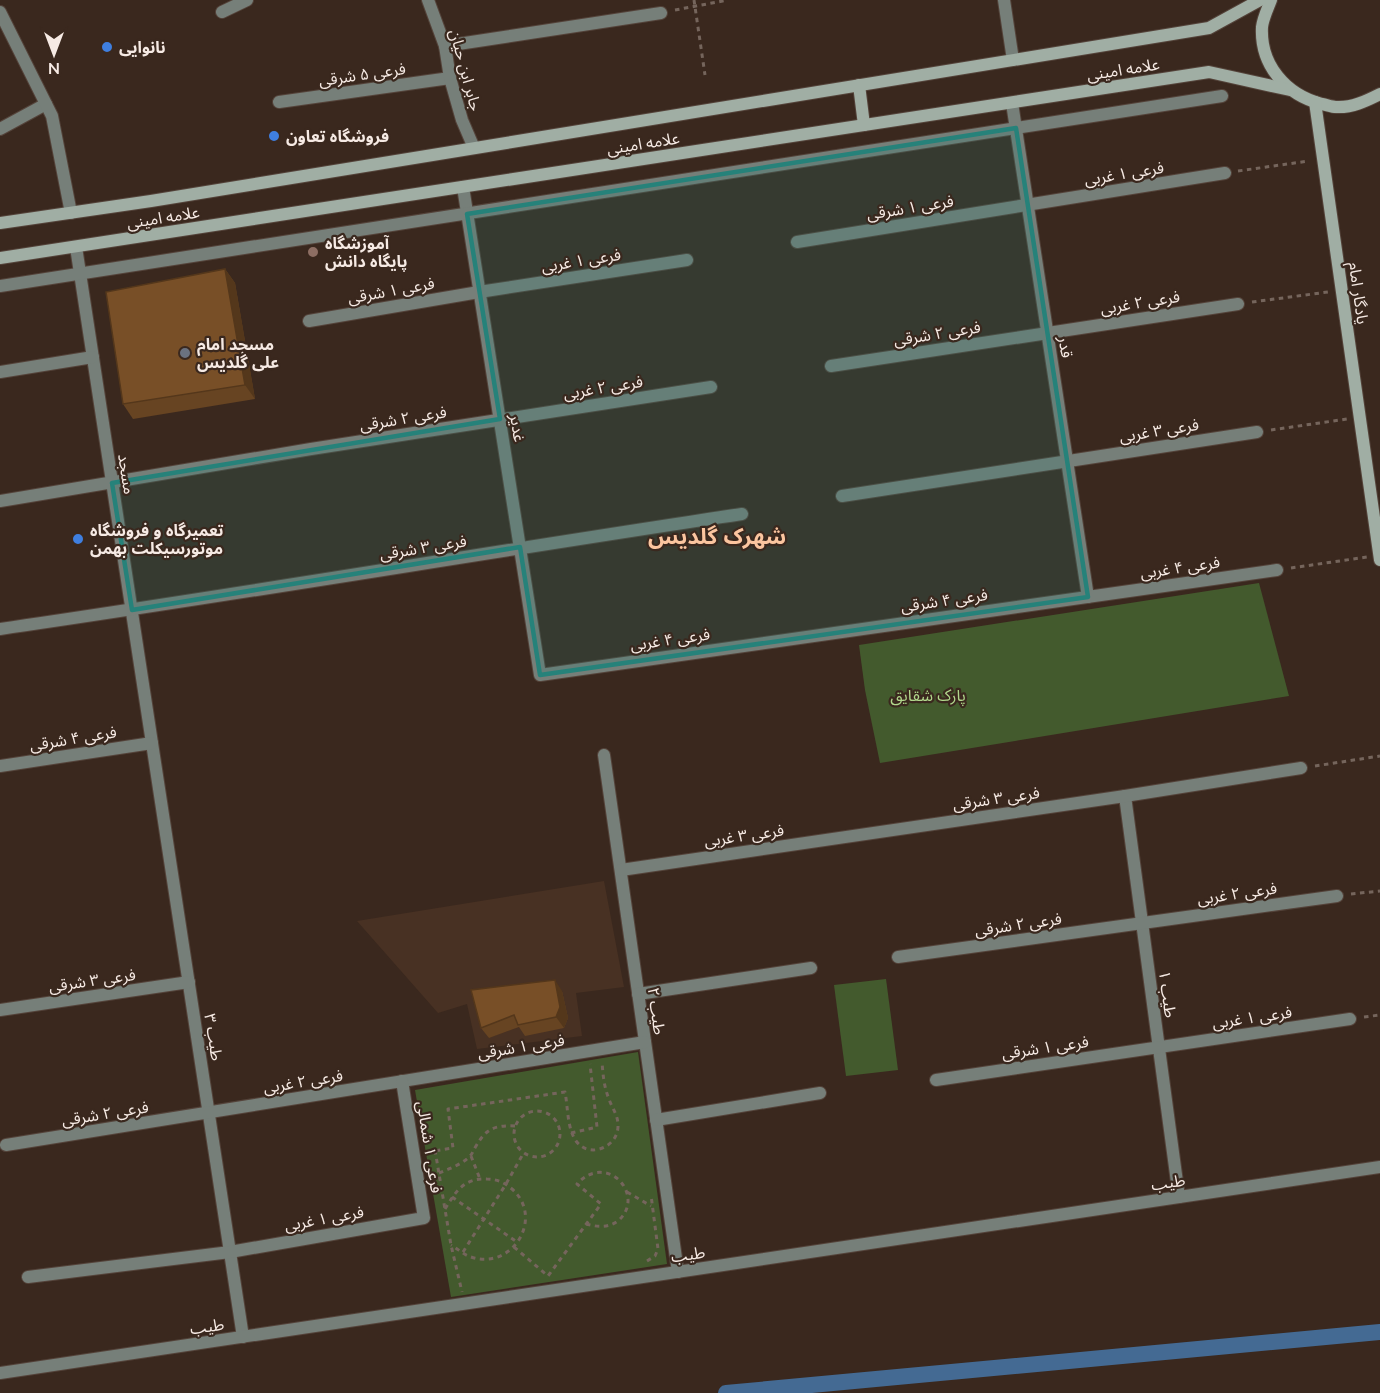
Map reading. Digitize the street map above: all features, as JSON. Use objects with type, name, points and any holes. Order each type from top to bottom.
[{"type":"main road","name":"علامه امینی","points":[[0,223],[1209,28],[1260,0]]},
{"type":"main road","points":[[1271,0],[1262,25],[1264,49],[1274,72],[1290,90],[1315,102],[1336,107],[1361,104],[1380,94]]},
{"type":"main road","name":"علامه امینی","points":[[0,258],[1209,72],[1290,90]]},
{"type":"main road","points":[[859,85],[864,125]]},
{"type":"main road","name":"یادگار امام","points":[[1315,102],[1380,560]]},
{"type":"street","points":[[222,12],[247,0]]},
{"type":"street","name":"جابر ابن حیان","points":[[428,0],[445,46],[450,78],[462,120],[474,148]]},
{"type":"street","points":[[1004,0],[1013,60]]},
{"type":"street","points":[[0,12],[52,116],[71,213]]},
{"type":"street","points":[[445,46],[661,13]]},
{"type":"street","name":"فرعی ۵ شرقی","points":[[279,102],[450,78]]},
{"type":"street","points":[[0,286],[1222,96]]},
{"type":"street","name":"قدر","points":[[1012,103],[1088,597]]},
{"type":"street","points":[[0,129],[46,104]]},
{"type":"street","name":"فرعی ۱ غربی","points":[[1028,205],[1225,173]]},
{"type":"street","name":"غدیر","points":[[463,187],[540,675]]},
{"type":"street","name":"فرعی ۱ شرقی","points":[[797,242],[1028,205]]},
{"type":"street","name":"مسجد","points":[[76,247],[152,742]]},
{"type":"street","name":"فرعی ۱ غربی","points":[[479,292],[687,260]]},
{"type":"street","name":"فرعی ۱ شرقی","points":[[309,321],[479,292]]},
{"type":"street","name":"فرعی ۲ غربی","points":[[1047,333],[1238,304]]},
{"type":"street","name":"فرعی ۲ شرقی","points":[[831,366],[1047,333]]},
{"type":"street","points":[[0,372],[93,357]]},
{"type":"street","name":"فرعی ۲ غربی","points":[[500,419],[711,387]]},
{"type":"street","name":"فرعی ۲ شرقی","points":[[112,483],[500,419]]},
{"type":"street","name":"فرعی ۳ غربی","points":[[1067,461],[1257,432]]},
{"type":"street","points":[[842,496],[1067,461]]},
{"type":"street","points":[[0,501],[112,483]]},
{"type":"street","points":[[520,547],[742,514]]},
{"type":"street","name":"فرعی ۳ شرقی","points":[[132,610],[520,547]]},
{"type":"street","name":"فرعی ۴ غربی","points":[[1088,597],[1277,570]]},
{"type":"street","name":"فرعی ۴ شرقی","points":[[805,636],[1088,597]]},
{"type":"street","points":[[0,629],[132,610]]},
{"type":"street","name":"فرعی ۴ غربی","points":[[540,675],[805,636]]},
{"type":"street","name":"فرعی ۴ شرقی","points":[[0,766],[152,742]]},
{"type":"street","name":"طیب ۳","points":[[152,742],[243,1337]]},
{"type":"street","name":"طیب ۲","points":[[604,755],[678,1272]]},
{"type":"street","points":[[1125,796],[1301,768]]},
{"type":"street","name":"فرعی ۳ شرقی","points":[[873,833],[1125,796]]},
{"type":"street","name":"طیب ۱","points":[[1125,796],[1179,1197]]},
{"type":"street","name":"فرعی ۳ غربی","points":[[621,870],[873,833]]},
{"type":"street","name":"فرعی ۲ غربی","points":[[1142,923],[1337,896]]},
{"type":"street","name":"فرعی ۲ شرقی","points":[[898,957],[1142,923]]},
{"type":"street","points":[[638,994],[812,968]]},
{"type":"street","name":"فرعی ۳ شرقی","points":[[0,1010],[189,982]]},
{"type":"street","name":"فرعی ۱ غربی","points":[[1159,1047],[1350,1019]]},
{"type":"street","name":"فرعی ۱ شرقی","points":[[402,1081],[645,1042]]},
{"type":"street","name":"فرعی ۱ شرقی","points":[[936,1080],[1159,1047]]},
{"type":"street","name":"فرعی ۲ غربی","points":[[209,1113],[402,1081]]},
{"type":"street","name":"فرعی ۱ شمالی","points":[[402,1081],[424,1218]]},
{"type":"street","points":[[656,1120],[820,1093]]},
{"type":"street","name":"فرعی ۲ شرقی","points":[[6,1145],[209,1113]]},
{"type":"street","name":"طیب","points":[[0,1373],[1380,1167]]},
{"type":"street","name":"فرعی ۱ غربی","points":[[230,1252],[424,1218]]},
{"type":"street","points":[[28,1277],[230,1252]]},
{"type":"path","points":[[694,0],[705,75]]},
{"type":"path","points":[[661,13],[728,0]]},
{"type":"path","points":[[1225,173],[1323,159]]},
{"type":"path","points":[[1238,304],[1341,291]]},
{"type":"path","points":[[1257,432],[1360,417]]},
{"type":"path","points":[[1277,570],[1379,555]]},
{"type":"path","points":[[1301,768],[1380,756]]},
{"type":"path","points":[[1337,896],[1380,891]]},
{"type":"path","points":[[462,1289],[435,1150],[453,1148],[448,1109],[565,1092],[571,1132],[577,1143],[583,1148],[598,1150],[608,1146],[615,1138],[618,1125],[615,1111],[609,1100],[602,1062],[611,1061]]},
{"type":"path","points":[[571,1132],[597,1127],[590,1064]]},
{"type":"path","points":[[532,1112],[547,1113],[553,1118],[560,1131],[557,1146],[546,1156],[538,1158],[523,1154],[514,1141],[513,1134],[519,1119],[532,1112]]},
{"type":"path","points":[[439,1173],[463,1163],[471,1156],[488,1130],[505,1125],[515,1126]]},
{"type":"path","points":[[463,1252],[523,1154]]},
{"type":"path","points":[[471,1156],[480,1179]]},
{"type":"path","points":[[548,1276],[586,1224],[601,1204],[577,1184],[591,1173],[609,1173],[623,1184],[627,1192],[626,1210],[613,1224],[595,1227],[586,1224]]},
{"type":"path","points":[[445,1209],[456,1190],[467,1183],[480,1179],[494,1179],[506,1184],[516,1193],[523,1204],[526,1217],[524,1231],[518,1243],[508,1252],[496,1258],[483,1260],[470,1257],[452,1245]]},
{"type":"path","points":[[638,1262],[649,1261],[658,1249],[650,1185]]},
{"type":"path","points":[[627,1192],[653,1207]]},
{"type":"path","points":[[452,1197],[518,1243]]},
{"type":"path","points":[[514,1246],[548,1276]]},
{"type":"path","points":[[537,1277],[560,1274]]},
{"type":"highlighted area","points":[[1016,128],[1088,597],[540,675],[520,547],[132,610],[112,483],[500,419],[467,214]]},
{"type":"shaded area","points":[[604,881],[624,987],[576,993],[582,1036],[477,1049],[467,1004],[438,1013],[357,921]],"holes":[[[563,991],[521,1026],[488,1038]]]},
{"type":"green space","name":"پارک شقایق","points":[[1259,583],[1289,696],[880,763],[865,690],[859,645]]},
{"type":"green space","points":[[886,979],[898,1070],[846,1076],[834,985]]},
{"type":"green space","points":[[638,1052],[667,1264],[451,1297],[415,1090]]},
{"type":"building","name":"مسجد امام علی گلدیس","points":[[225,269],[245,385],[123,404],[106,292]]},
{"type":"building","points":[[555,980],[560,1007],[556,1017],[518,1025],[514,1015],[481,1028],[471,990]]},
{"type":"waterway","points":[[726,1393],[1380,1332]]},
{"type":"place","name":"نانوایی","points":[[107,47]]},
{"type":"place","name":"فروشگاه تعاون","points":[[274,136]]},
{"type":"place","name":"آموزشگاه پایگاه دانش","points":[[313,252]]},
{"type":"place","name":"مسجد امام علی گلدیس","points":[[185,353]]},
{"type":"place","name":"تعمیرگاه و فروشگاه موتورسیکلت بهمن","points":[[78,539]]},
{"type":"district","name":"شهرک گلدیس","points":[[717,536]]}]
